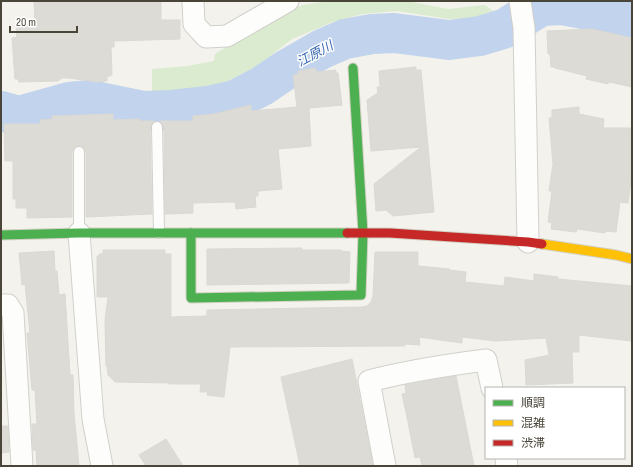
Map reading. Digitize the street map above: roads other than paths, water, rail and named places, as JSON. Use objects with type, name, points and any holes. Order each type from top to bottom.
[{"type":"street","points":[[193,1],[194,24],[206,37],[227,36],[288,1]]},
{"type":"street","points":[[520,1],[524,28],[528,242]]},
{"type":"street","points":[[191,233],[191,298],[361,295],[363,233],[353,68]]},
{"type":"street","points":[[1,235],[79,233],[390,233],[528,242],[616,255],[632,259]]},
{"type":"street","points":[[79,233],[93,419],[102,466]]},
{"type":"street","points":[[1,305],[8,305],[13,313],[22,466]]},
{"type":"street","points":[[385,466],[369,381],[401,373],[486,360],[492,387]]},
{"type":"lane","points":[[157,128],[159,233]]},
{"type":"lane","points":[[79,152],[79,233]]},
{"type":"waterway","name":"江原川","points":[[1,111],[19,116],[69,102],[90,100],[144,111],[208,106],[235,100],[262,86],[287,69],[322,49],[345,39],[372,34],[394,33],[449,40],[480,36],[506,28],[541,6],[562,5],[632,18]]}]
